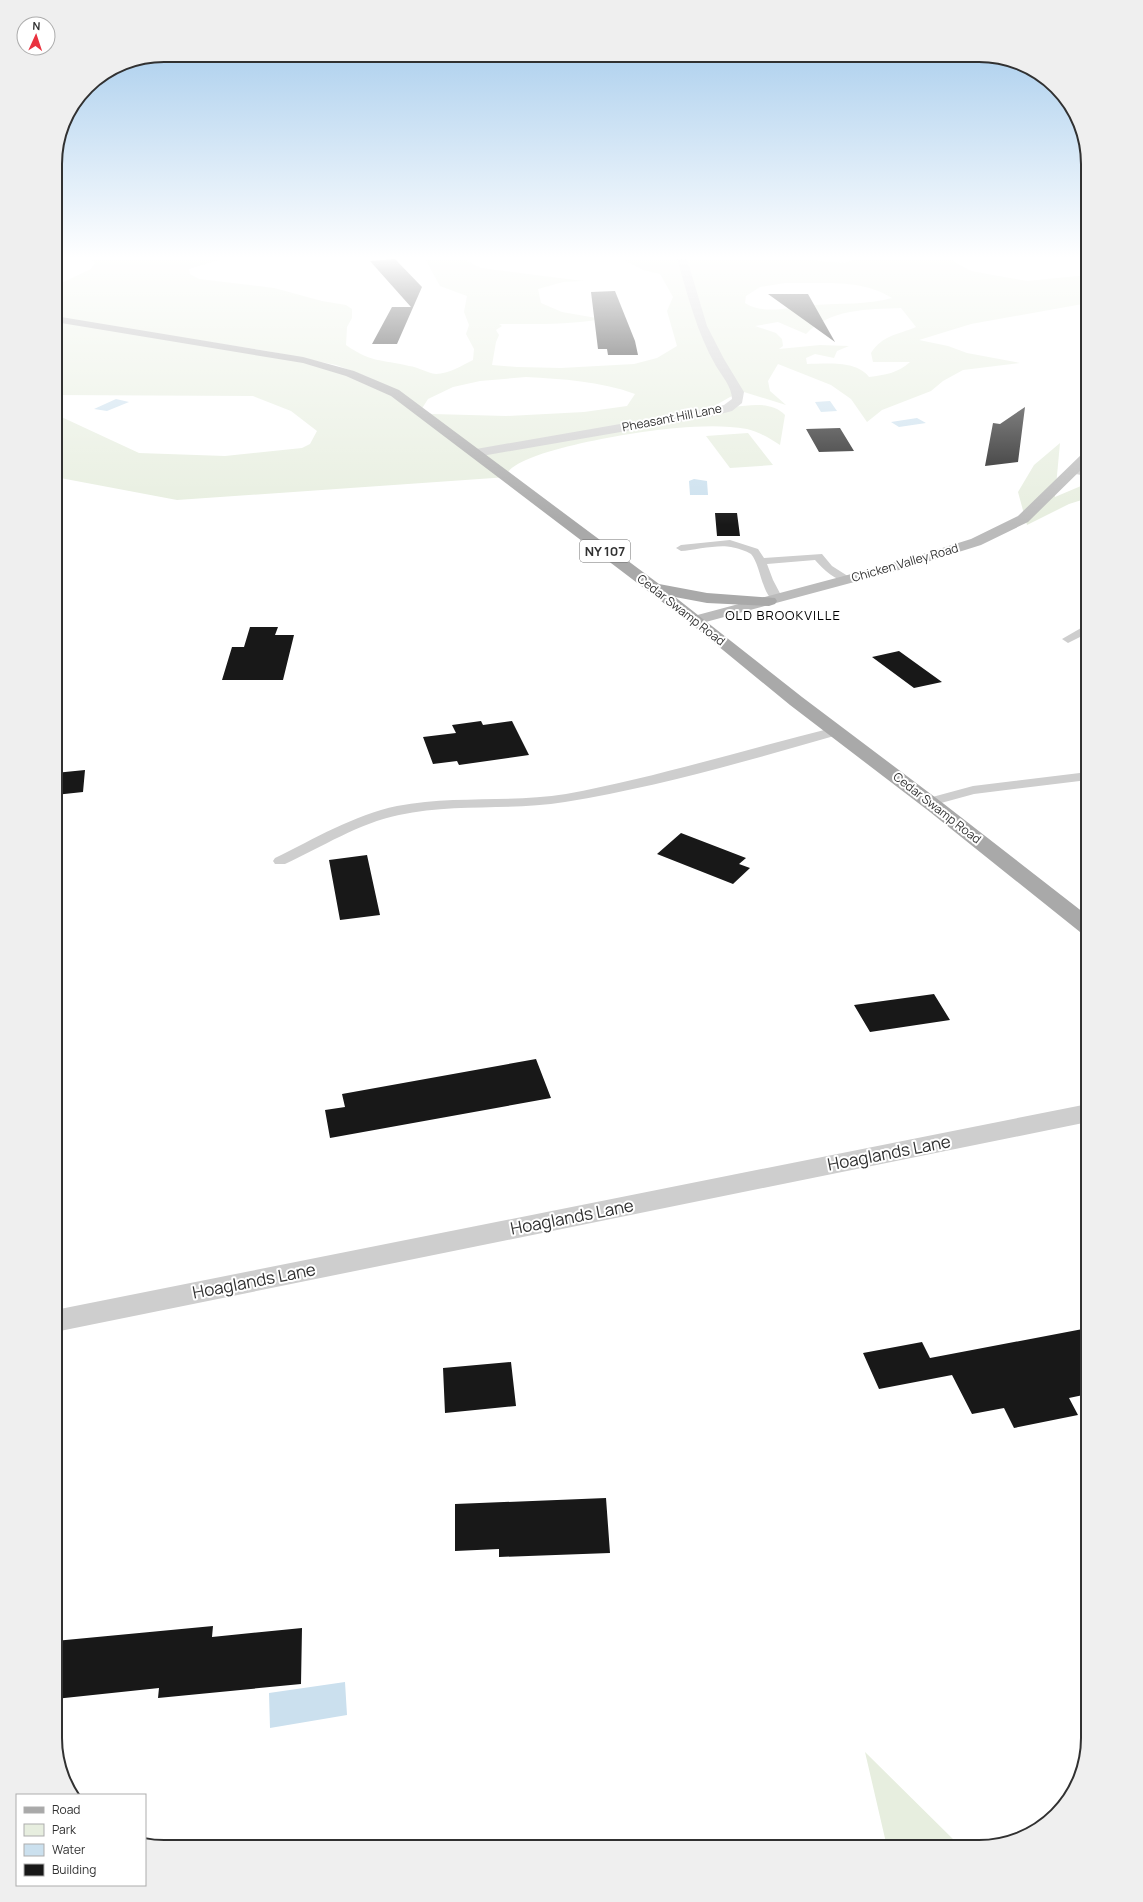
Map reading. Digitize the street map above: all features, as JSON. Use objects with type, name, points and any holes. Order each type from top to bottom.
[{"type":"main road","name":"Cedar Swamp Road","points":[[236,348],[269,353],[335,368],[370,380],[395,393],[696,620],[1081,921]]},
{"type":"main road","name":"Chicken Valley Road","points":[[696,620],[848,580],[976,542],[1023,519],[1081,463]]},
{"type":"main road","points":[[653,588],[708,598],[773,600]]},
{"type":"street","name":"Pheasant Hill Lane","points":[[476,453],[713,412],[735,403],[738,400],[738,392],[713,348]]},
{"type":"street","name":"Hoaglands Lane","points":[[62,1320],[1081,1114]]},
{"type":"lane","points":[[1072,471],[1081,472]]},
{"type":"lane","points":[[681,548],[730,543],[754,551],[761,561],[773,600]]},
{"type":"lane","points":[[761,561],[790,560],[818,556],[828,568],[848,580]]},
{"type":"lane","points":[[1068,639],[1081,632]]},
{"type":"lane","points":[[280,861],[376,817],[411,808],[527,803],[564,798],[674,775],[756,754],[836,731]]},
{"type":"lane","points":[[930,802],[973,790],[1081,777]]},
{"type":"green space","points":[[62,348],[236,348],[303,360],[335,368],[370,380],[395,393],[508,477],[177,500],[62,478],[62,417],[139,453],[225,456],[302,448],[310,444],[317,431],[291,411],[253,396],[62,395]]},
{"type":"green space","points":[[246,348],[350,348],[376,360],[412,367],[436,374],[450,371],[473,360],[473,348],[495,348],[492,365],[561,368],[634,364],[657,358],[674,348],[781,348],[779,349],[845,348],[837,351],[834,358],[815,354],[806,358],[807,364],[849,365],[863,372],[869,377],[896,371],[910,362],[873,362],[871,353],[875,348],[953,348],[967,353],[1020,363],[963,370],[943,381],[931,391],[882,410],[867,422],[851,399],[831,385],[778,364],[768,381],[770,391],[786,405],[744,392],[730,397],[709,409],[760,405],[778,409],[785,415],[780,445],[747,429],[721,426],[686,427],[613,437],[558,449],[534,457],[517,465],[507,474],[422,410],[432,414],[506,416],[584,412],[627,406],[635,394],[595,383],[526,377],[480,381],[453,387],[428,399],[421,410],[396,391],[368,377],[336,365]]},
{"type":"green space","points":[[748,433],[773,465],[730,468],[706,436]]},
{"type":"green space","points":[[1060,443],[1055,497],[1081,486],[1081,500],[1069,504],[1027,525],[1018,492],[1034,465]]},
{"type":"green space","points":[[865,1752],[954,1840],[885,1840]]},
{"type":"water","points":[[116,399],[129,402],[107,411],[94,409]]},
{"type":"water","points":[[830,401],[837,411],[821,412],[815,402]]},
{"type":"water","points":[[917,418],[926,423],[899,427],[891,422]]},
{"type":"water","points":[[694,479],[707,481],[708,495],[690,495],[689,481]]},
{"type":"water","points":[[345,1682],[347,1715],[270,1728],[269,1693]]},
{"type":"building","points":[[598,348],[636,348],[638,355],[608,355],[607,349],[598,349]]},
{"type":"building","points":[[1025,407],[1018,462],[985,466],[993,423],[1000,424]]},
{"type":"building","points":[[840,428],[854,451],[819,452],[806,429]]},
{"type":"building","points":[[715,513],[737,513],[740,536],[717,536]]},
{"type":"building","points":[[250,627],[278,627],[275,635],[294,635],[283,680],[222,680],[232,647],[244,647]]},
{"type":"building","points":[[899,651],[942,682],[914,688],[872,657]]},
{"type":"building","points":[[481,721],[483,725],[512,721],[529,755],[459,765],[457,761],[433,764],[423,737],[456,733],[452,725]]},
{"type":"building","points":[[85,770],[83,792],[62,794],[62,772]]},
{"type":"building","points":[[681,833],[746,858],[739,864],[750,868],[733,884],[657,854]]},
{"type":"building","points":[[367,855],[380,915],[340,920],[329,860]]},
{"type":"building","points":[[934,994],[950,1020],[870,1032],[854,1005]]},
{"type":"building","points":[[536,1059],[551,1098],[330,1138],[325,1110],[345,1107],[342,1094]]},
{"type":"building","points":[[1081,1329],[1081,1395],[1069,1398],[1078,1415],[1014,1428],[1004,1408],[972,1414],[952,1375],[879,1389],[863,1353],[922,1342],[930,1358]]},
{"type":"building","points":[[511,1362],[516,1406],[445,1413],[443,1368]]},
{"type":"building","points":[[606,1498],[610,1553],[499,1557],[499,1549],[455,1551],[455,1504]]},
{"type":"building","points":[[213,1626],[212,1637],[302,1628],[301,1684],[158,1698],[159,1688],[62,1698],[62,1640]]},
{"type":"district","name":"OLD BROOKVILLE","points":[[783,615]]}]
